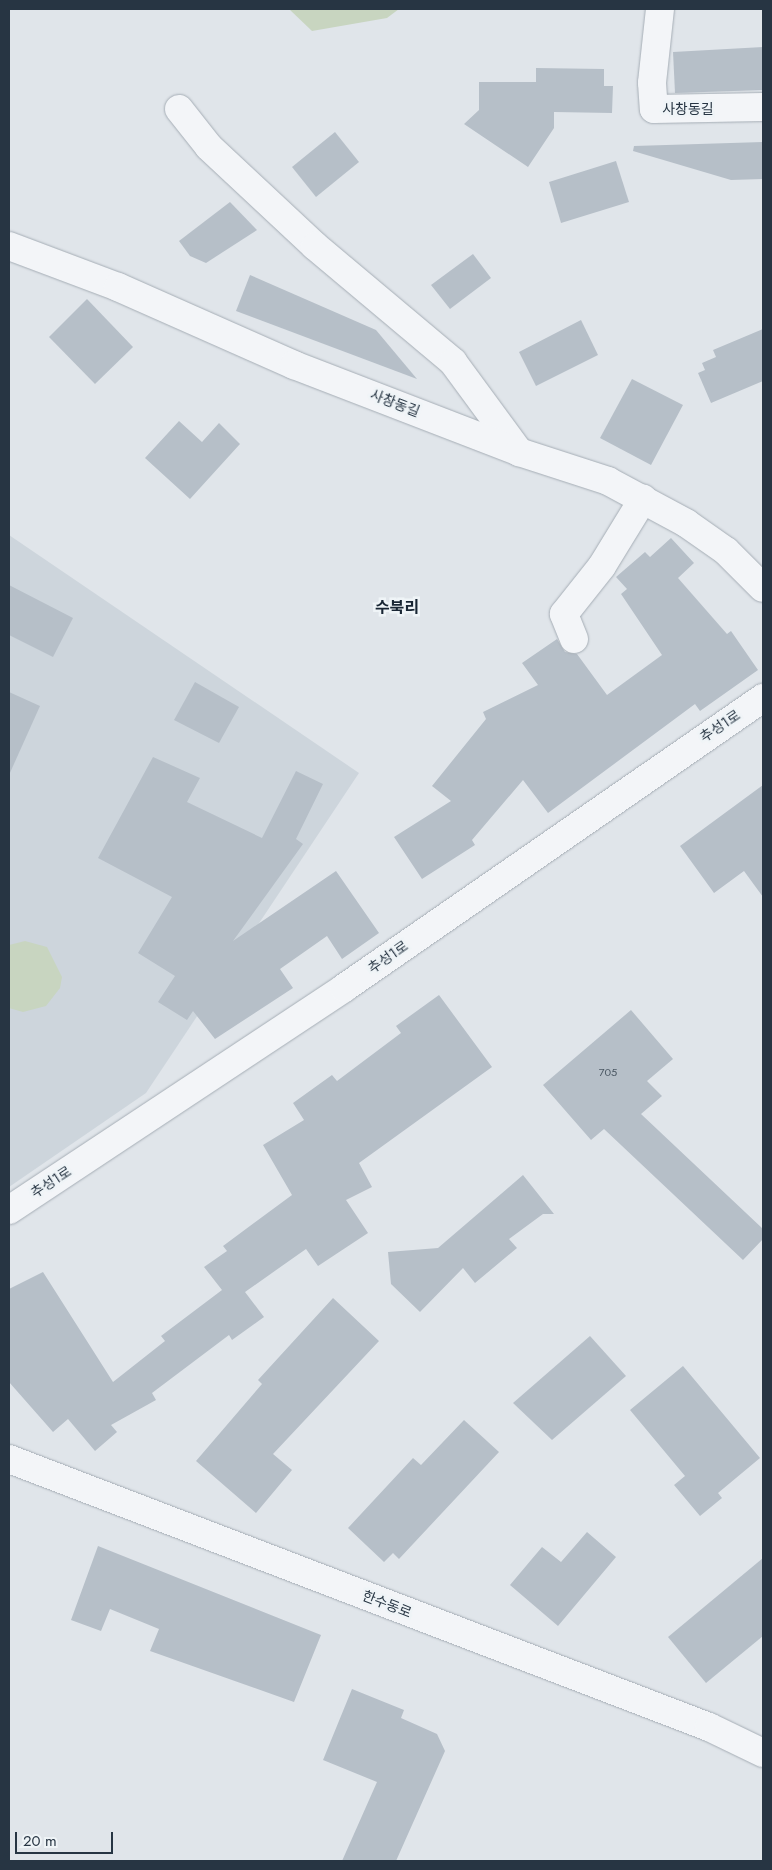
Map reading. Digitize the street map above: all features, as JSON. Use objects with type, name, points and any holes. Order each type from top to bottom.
[{"type":"street","name":"사창동길","points":[[660,9],[652,82],[654,109],[763,107]]},
{"type":"street","points":[[179,109],[209,147],[315,246],[453,362],[519,452]]},
{"type":"street","name":"사창동길","points":[[9,246],[118,287],[294,365],[519,452],[608,481],[643,500],[726,551],[763,588]]},
{"type":"street","points":[[574,638],[564,614],[602,566],[643,500]]},
{"type":"street","name":"추성1로","points":[[9,1210],[344,988],[763,698]]},
{"type":"street","name":"한수동로","points":[[9,1460],[709,1727],[763,1753]]},
{"type":"shaded area","points":[[9,535],[359,773],[146,1093],[9,1187]]},
{"type":"green space","points":[[289,9],[399,9],[387,18],[312,31]]},
{"type":"green space","points":[[25,941],[47,947],[62,977],[60,988],[46,1006],[23,1012],[9,1008],[9,945]]},
{"type":"building","points":[[763,47],[763,90],[675,93],[673,52]]},
{"type":"building","points":[[536,68],[604,69],[604,86],[613,86],[612,113],[554,112],[554,128],[528,167],[464,124],[479,110],[479,82],[536,82]]},
{"type":"building","points":[[335,132],[359,162],[316,197],[292,167]]},
{"type":"building","points":[[763,142],[763,179],[731,180],[633,151],[634,146]]},
{"type":"building","points":[[616,161],[629,202],[561,223],[549,182]]},
{"type":"building","points":[[230,202],[257,230],[206,263],[190,256],[179,241]]},
{"type":"building","points":[[473,254],[491,278],[450,309],[431,285]]},
{"type":"building","points":[[250,275],[376,330],[417,379],[236,311]]},
{"type":"building","points":[[87,299],[133,347],[95,384],[49,337]]},
{"type":"building","points":[[581,320],[598,355],[536,386],[519,352]]},
{"type":"building","points":[[763,329],[763,381],[711,403],[698,373],[705,370],[702,363],[716,357],[713,350]]},
{"type":"building","points":[[632,379],[683,405],[651,465],[600,438]]},
{"type":"building","points":[[179,421],[202,442],[219,423],[240,444],[190,499],[145,458]]},
{"type":"building","points":[[671,538],[694,563],[678,578],[727,634],[731,631],[758,670],[700,711],[695,704],[548,813],[523,780],[472,840],[475,845],[422,879],[394,837],[451,801],[432,786],[486,719],[483,712],[538,685],[522,663],[557,639],[565,652],[577,654],[607,695],[662,655],[621,594],[627,589],[616,577],[645,552],[650,557]]},
{"type":"building","points":[[9,585],[73,618],[53,657],[9,635]]},
{"type":"building","points":[[195,682],[239,707],[219,743],[174,720]]},
{"type":"building","points":[[9,692],[40,706],[9,775]]},
{"type":"building","points":[[153,757],[200,778],[187,802],[262,838],[296,771],[323,784],[296,839],[303,844],[233,941],[336,871],[379,933],[342,959],[327,936],[280,969],[293,988],[215,1039],[193,1011],[187,1020],[158,1002],[175,976],[138,953],[172,897],[98,858]]},
{"type":"building","points":[[763,785],[763,897],[744,871],[714,893],[680,846]]},
{"type":"building","points":[[439,995],[492,1067],[359,1163],[372,1187],[346,1200],[368,1233],[318,1266],[306,1249],[245,1292],[264,1317],[232,1340],[229,1335],[152,1393],[156,1400],[111,1425],[117,1432],[95,1451],[68,1419],[53,1432],[9,1382],[9,1289],[43,1272],[113,1382],[165,1341],[161,1336],[222,1290],[204,1267],[227,1251],[223,1246],[292,1195],[263,1145],[304,1120],[293,1103],[332,1075],[337,1081],[401,1033],[396,1026]]},
{"type":"building","points":[[631,1010],[673,1059],[647,1081],[662,1096],[641,1114],[763,1229],[763,1239],[743,1260],[604,1129],[591,1140],[543,1085]]},
{"type":"building","points":[[523,1175],[554,1214],[543,1214],[509,1239],[517,1248],[475,1283],[463,1268],[420,1312],[391,1284],[388,1252],[438,1248]]},
{"type":"building","points":[[333,1298],[379,1341],[273,1454],[292,1470],[256,1513],[196,1461],[262,1384],[258,1380]]},
{"type":"building","points":[[590,1336],[626,1376],[552,1440],[513,1403]]},
{"type":"building","points":[[683,1366],[760,1458],[718,1493],[722,1498],[700,1516],[674,1485],[685,1476],[630,1410]]},
{"type":"building","points":[[464,1420],[499,1452],[399,1559],[393,1553],[384,1562],[348,1528],[413,1458],[421,1465]]},
{"type":"building","points":[[587,1532],[616,1557],[558,1626],[510,1585],[542,1547],[561,1562]]},
{"type":"building","points":[[98,1546],[321,1635],[294,1702],[150,1651],[159,1629],[110,1609],[101,1631],[71,1620]]},
{"type":"building","points":[[763,1558],[763,1636],[706,1683],[668,1637]]},
{"type":"building","points":[[352,1689],[404,1710],[401,1718],[437,1734],[445,1751],[396,1861],[342,1861],[377,1782],[323,1760]]},
{"type":"district","name":"수북리","points":[[397,608]]}]
